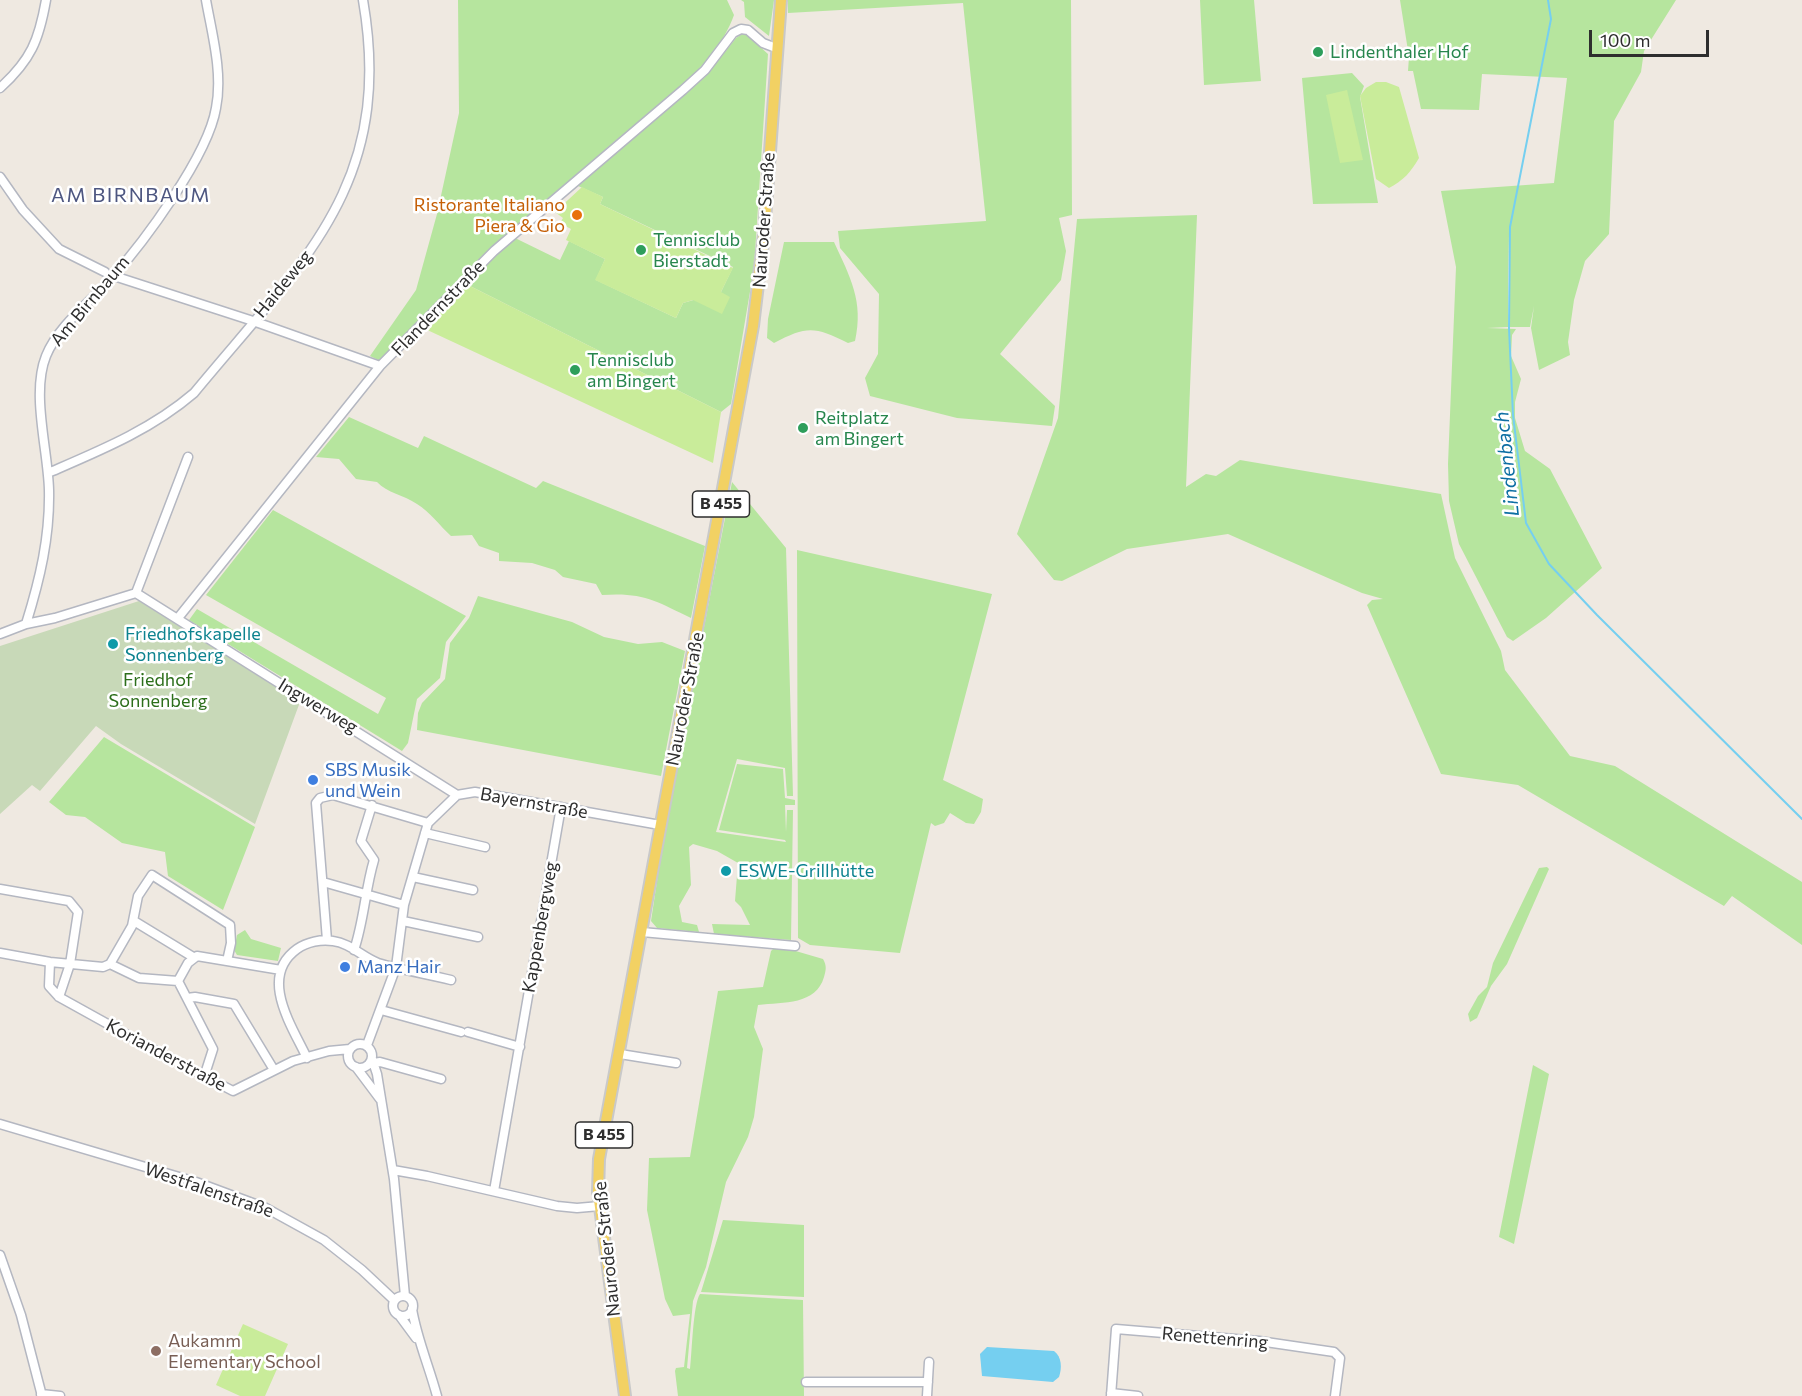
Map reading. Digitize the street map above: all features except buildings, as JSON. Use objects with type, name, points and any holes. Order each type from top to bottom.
[{"type":"main road","name":"Nauroder Straße","points":[[625,1396],[600,1206],[599,1159],[756,307],[764,234],[780,0]]},
{"type":"street","points":[[0,88],[18,72],[36,44],[46,0]]},
{"type":"street","name":"Am Birnbaum","points":[[26,624],[39,584],[48,537],[48,473],[40,376],[46,356],[59,336],[114,276],[185,177],[208,139],[217,107],[218,82],[206,0]]},
{"type":"street","name":"Haideweg","points":[[48,473],[146,428],[194,393],[314,246],[345,194],[360,150],[368,112],[369,39],[363,0]]},
{"type":"street","name":"Flandernstraße","points":[[178,618],[380,366],[494,251],[705,70],[734,33],[741,29],[748,30],[763,43],[776,48]]},
{"type":"street","points":[[0,177],[23,210],[59,249],[105,272]]},
{"type":"street","points":[[114,276],[253,321],[380,366]]},
{"type":"street","points":[[136,593],[188,457]]},
{"type":"street","points":[[0,634],[26,624],[136,593],[178,618]]},
{"type":"street","name":"Ingwerweg","points":[[178,618],[457,795]]},
{"type":"street","name":"Bayernstraße","points":[[367,1046],[396,967],[404,904],[428,823],[457,795],[475,792],[660,825]]},
{"type":"street","points":[[327,940],[316,803],[320,798],[333,795],[428,823]]},
{"type":"street","points":[[354,950],[362,928],[364,894],[374,860],[361,841],[372,805]]},
{"type":"street","name":"Kappenbergweg","points":[[494,1191],[561,807]]},
{"type":"street","points":[[425,832],[485,847]]},
{"type":"street","points":[[0,953],[70,964],[103,967],[110,964],[134,921],[138,896],[152,875],[230,925],[231,943],[227,962]]},
{"type":"street","points":[[413,877],[473,890]]},
{"type":"street","points":[[323,882],[404,904]]},
{"type":"street","points":[[0,889],[61,898],[75,906],[79,919],[70,964],[59,997],[49,986],[50,962]]},
{"type":"street","points":[[134,921],[193,957],[281,970]]},
{"type":"street","points":[[403,921],[478,937]]},
{"type":"street","points":[[642,932],[795,946]]},
{"type":"street","points":[[307,1058],[279,998],[281,970],[291,955],[303,946],[327,940],[354,950],[370,960],[451,980]]},
{"type":"street","points":[[178,981],[193,957]]},
{"type":"street","points":[[110,964],[140,978],[178,981]]},
{"type":"street","points":[[178,981],[213,1049],[204,1077]]},
{"type":"street","name":"Korianderstraße","points":[[59,997],[204,1077],[233,1090],[274,1070],[307,1058],[329,1051],[350,1049]]},
{"type":"street","points":[[188,998],[195,997],[234,1004],[274,1070]]},
{"type":"street","points":[[381,1010],[520,1047]]},
{"type":"street","points":[[381,1099],[349,1060],[350,1049],[359,1044],[367,1046],[372,1052],[381,1099],[393,1170],[405,1296],[410,1300],[418,1341],[430,1369],[437,1396]]},
{"type":"street","points":[[620,1054],[676,1064]]},
{"type":"street","points":[[356,1067],[373,1061],[441,1079]]},
{"type":"street","name":"Westfalenstraße","points":[[0,1124],[196,1182],[266,1208],[303,1227],[341,1252],[394,1300]]},
{"type":"street","points":[[393,1170],[557,1206],[577,1208],[600,1206]]},
{"type":"street","points":[[0,1255],[21,1315],[42,1395],[60,1396]]},
{"type":"street","points":[[405,1296],[394,1300],[394,1310],[418,1341]]},
{"type":"street","points":[[399,1315],[408,1314],[412,1309]]},
{"type":"street","name":"Renettenring","points":[[1111,1395],[1116,1329],[1259,1341],[1334,1352],[1340,1358],[1335,1396]]},
{"type":"street","points":[[927,1396],[929,1362]]},
{"type":"street","points":[[806,1382],[928,1382]]},
{"type":"street","points":[[1111,1395],[1138,1396]]},
{"type":"green space","points":[[458,0],[727,0],[734,15],[724,36],[695,73],[603,152],[380,361],[370,356],[416,290],[437,214],[459,113]]},
{"type":"green space","points":[[741,0],[774,0],[769,36],[745,17],[744,2]]},
{"type":"green space","points":[[788,0],[1071,0],[1072,215],[1059,218],[1066,251],[1061,280],[1000,354],[1055,406],[1052,426],[957,418],[870,396],[865,378],[878,354],[879,294],[840,248],[838,231],[986,221],[963,3],[788,13]]},
{"type":"green space","points":[[1200,0],[1254,0],[1261,81],[1204,85]]},
{"type":"green space","points":[[1400,0],[1676,0],[1644,51],[1641,72],[1614,121],[1609,234],[1585,261],[1574,300],[1568,342],[1570,355],[1539,370],[1531,328],[1534,306],[1530,327],[1510,327],[1508,236],[1508,327],[1487,328],[1516,329],[1512,335],[1511,356],[1521,379],[1515,402],[1515,418],[1525,451],[1550,469],[1602,568],[1546,618],[1513,641],[1507,637],[1459,544],[1449,501],[1448,464],[1456,267],[1441,191],[1554,183],[1567,78],[1482,74],[1479,110],[1421,109],[1413,71],[1408,71],[1409,57]]},
{"type":"green space","points":[[742,34],[747,35],[768,54],[754,268],[731,404],[721,412],[466,284],[515,238],[560,260],[569,241],[605,259],[596,280],[676,318],[683,303],[721,292],[733,267],[600,204],[603,197],[578,186],[705,77],[736,38]]},
{"type":"green space","points":[[1352,73],[1364,86],[1360,97],[1378,203],[1313,204],[1302,78]]},
{"type":"green space","points":[[1376,82],[1386,82],[1399,87],[1419,158],[1406,176],[1389,188],[1376,179],[1360,96],[1366,88]]},
{"type":"green space","points":[[1347,90],[1363,160],[1340,163],[1326,95]]},
{"type":"green space","name":"Tennisclub Bierstadt","points":[[582,187],[603,197],[600,204],[733,268],[721,292],[730,297],[722,314],[693,300],[683,303],[676,318],[595,280],[605,259],[566,240],[571,229],[560,223],[563,218],[555,212]]},
{"type":"green space","points":[[1197,215],[1186,487],[1206,474],[1216,476],[1240,460],[1441,494],[1455,558],[1501,651],[1505,670],[1570,756],[1615,766],[1802,882],[1802,945],[1732,896],[1724,906],[1518,785],[1441,774],[1367,605],[1372,600],[1383,599],[1362,593],[1228,534],[1127,549],[1062,581],[1054,580],[1017,534],[1058,418],[1077,219]]},
{"type":"green space","points":[[784,242],[834,242],[850,278],[857,301],[855,341],[848,343],[811,330],[795,333],[774,343],[767,338],[768,319]]},
{"type":"green space","name":"Tennisclub am Bingert","points":[[466,284],[721,412],[713,463],[423,328]]},
{"type":"green space","points":[[349,417],[418,448],[424,436],[536,488],[543,481],[705,546],[691,618],[639,596],[602,595],[596,584],[563,577],[555,570],[532,563],[499,561],[499,553],[479,546],[472,535],[451,536],[426,511],[412,501],[386,489],[377,482],[356,479],[339,459],[316,457]]},
{"type":"green space","points":[[732,482],[786,548],[793,796],[787,796],[785,768],[737,759],[716,832],[786,842],[719,830],[737,764],[783,769],[785,798],[795,800],[795,805],[785,805],[786,832],[787,810],[793,810],[791,940],[714,934],[712,924],[750,925],[741,907],[735,901],[738,863],[717,851],[693,844],[689,847],[691,885],[679,906],[682,922],[697,925],[699,932],[657,928],[651,921],[664,835]]},
{"type":"green space","points":[[273,510],[466,616],[446,642],[440,678],[417,699],[408,743],[402,751],[189,620],[197,609],[378,714],[386,698],[206,595]]},
{"type":"green space","points":[[797,550],[992,594],[943,780],[983,799],[981,812],[974,824],[966,823],[950,813],[944,823],[935,826],[931,823],[900,953],[810,945],[798,938]]},
{"type":"green space","points":[[478,596],[572,622],[604,637],[638,644],[662,642],[685,651],[661,776],[417,730],[418,713],[422,703],[445,679],[450,643],[469,618]]},
{"type":"green space","name":"Friedhof Sonnenberg","points":[[139,601],[300,702],[255,824],[121,744],[96,726],[40,791],[32,785],[0,814],[0,646]]},
{"type":"green space","points":[[104,737],[255,827],[223,910],[168,876],[165,852],[122,843],[85,817],[66,815],[49,802]]},
{"type":"green space","points":[[1539,868],[1549,869],[1507,964],[1491,986],[1477,1018],[1470,1022],[1468,1014],[1478,996],[1487,987],[1493,963]]},
{"type":"green space","points":[[245,930],[251,939],[281,948],[278,961],[237,955],[234,950],[237,935]]},
{"type":"green space","points":[[782,947],[823,959],[826,966],[824,977],[814,993],[806,997],[788,1002],[758,1005],[754,1027],[763,1049],[754,1117],[748,1137],[726,1182],[706,1267],[693,1301],[687,1368],[690,1369],[694,1318],[700,1294],[803,1300],[804,1396],[678,1396],[675,1371],[676,1368],[684,1367],[690,1314],[673,1316],[665,1299],[647,1210],[649,1158],[690,1157],[718,991],[763,987],[771,951]]},
{"type":"green space","points":[[1533,1065],[1549,1074],[1514,1244],[1499,1237]]},
{"type":"green space","points":[[723,1220],[804,1225],[804,1297],[701,1292]]},
{"type":"green space","points":[[243,1324],[288,1344],[265,1396],[240,1396],[216,1385]]},
{"type":"water","points":[[987,1347],[1054,1351],[1061,1363],[1059,1377],[1053,1382],[982,1376],[980,1354]]},
{"type":"waterway","name":"Lindenbach","points":[[1548,0],[1551,19],[1510,227],[1509,328],[1513,415],[1526,523],[1549,564],[1597,615],[1802,819]]},
{"type":"place","name":"Lindenthaler Hof","points":[[1318,52]]},
{"type":"place","name":"Ristorante Italiano Piera & Gio","points":[[577,215]]},
{"type":"place","name":"Tennisclub Bierstadt","points":[[641,250]]},
{"type":"place","name":"Tennisclub am Bingert","points":[[575,370]]},
{"type":"place","name":"Reitplatz am Bingert","points":[[803,428]]},
{"type":"place","name":"Friedhofskapelle Sonnenberg","points":[[113,644]]},
{"type":"place","name":"SBS Musik und Wein","points":[[313,780]]},
{"type":"place","name":"ESWE-Grillhütte","points":[[726,871]]},
{"type":"place","name":"Manz Hair","points":[[345,967]]},
{"type":"place","name":"Aukamm Elementary School","points":[[156,1351]]},
{"type":"district","name":"AM BIRNBAUM","points":[[131,195]]}]
